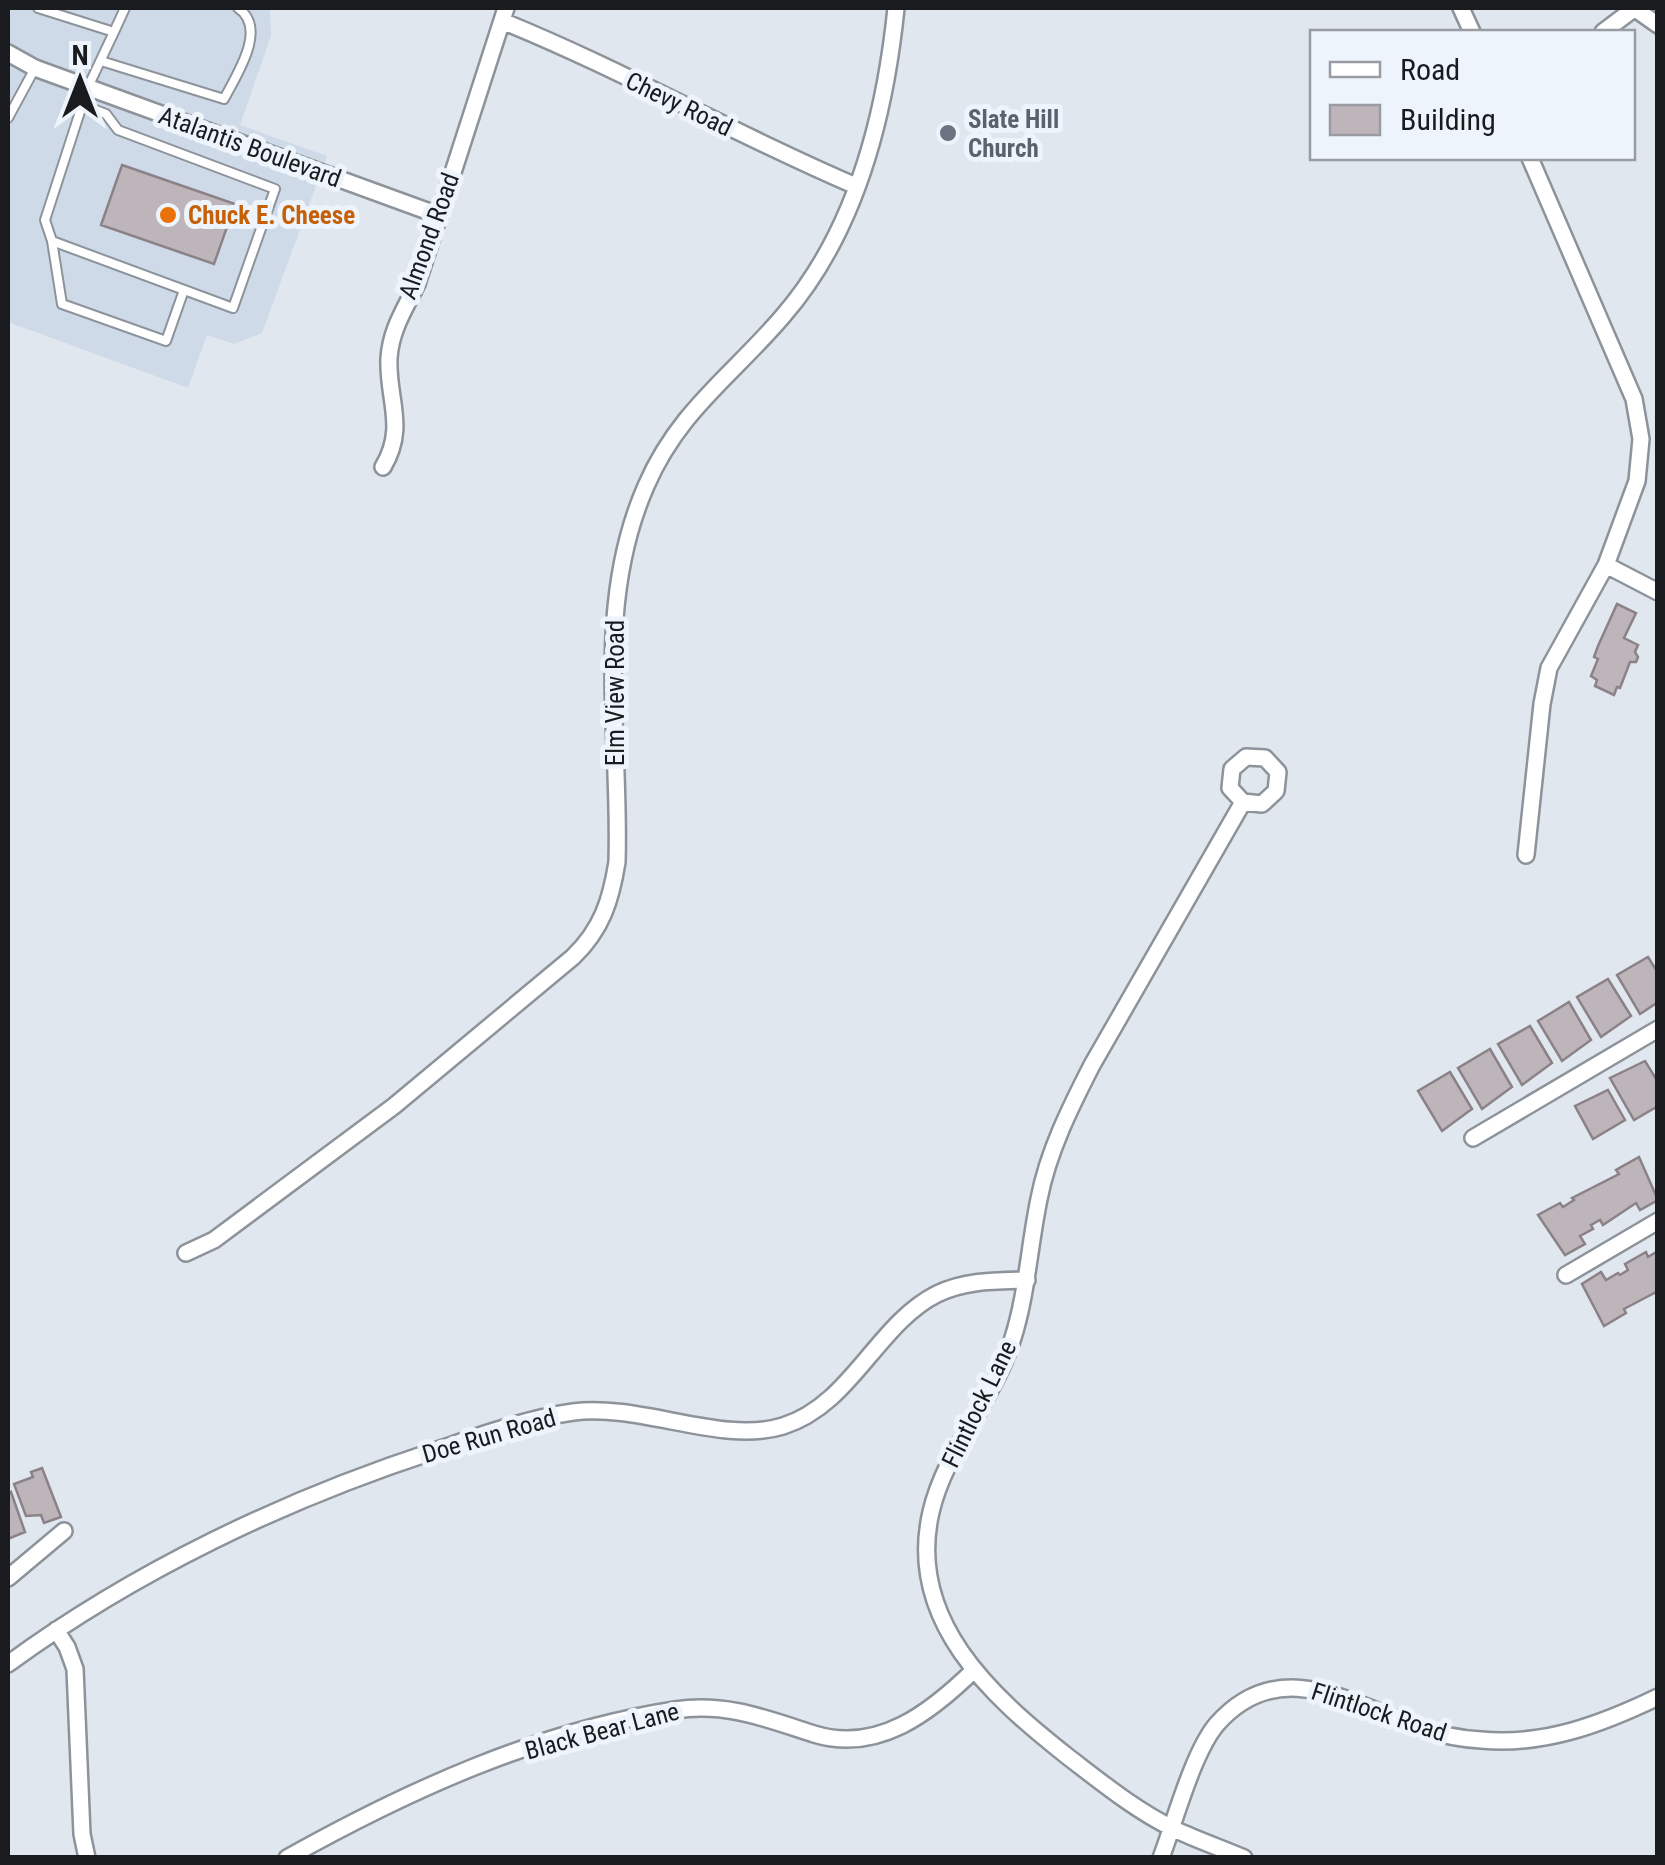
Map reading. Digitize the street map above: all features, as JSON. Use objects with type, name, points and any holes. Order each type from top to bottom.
[{"type":"street","name":"Elm View Road","points":[[186,1252],[214,1240],[394,1106],[573,957],[594,934],[612,897],[617,862],[612,635],[616,590],[633,518],[660,457],[691,411],[781,319],[827,258],[856,186],[884,91],[896,8]]},
{"type":"street","points":[[1606,30],[1634,8],[1658,25]]},
{"type":"street","name":"Chevy Road","points":[[504,14],[704,117],[856,186]]},
{"type":"street","name":"Almond Road","points":[[383,467],[393,450],[396,423],[389,360],[393,335],[416,284],[504,14]]},
{"type":"street","name":"Atalantis Boulevard","points":[[8,53],[35,68],[438,215]]},
{"type":"street","points":[[1526,855],[1547,676],[1558,648],[1606,566],[1638,481],[1641,457],[1639,419],[1624,374],[1531,160]]},
{"type":"street","points":[[1606,566],[1658,592]]},
{"type":"street","name":"Flintlock Lane","points":[[1172,1828],[1142,1811],[1046,1739],[974,1670],[948,1634],[930,1585],[927,1539],[937,1488],[1011,1344],[1039,1198],[1070,1109],[1243,802]]},
{"type":"street","points":[[1472,1138],[1658,1029]]},
{"type":"street","points":[[1566,1275],[1658,1221]]},
{"type":"street","name":"Doe Run Road","points":[[8,1664],[56,1630],[184,1557],[318,1493],[488,1433],[574,1412],[607,1411],[744,1430],[784,1426],[827,1400],[914,1310],[935,1295],[976,1282],[1026,1280]]},
{"type":"street","points":[[8,1578],[64,1532]]},
{"type":"street","points":[[56,1630],[76,1669],[82,1834],[87,1858]]},
{"type":"street","name":"Black Bear Lane","points":[[287,1858],[419,1788],[577,1733],[702,1707],[761,1715],[837,1739],[866,1737],[892,1731],[914,1720],[974,1670]]},
{"type":"street","name":"Flintlock Road","points":[[1161,1858],[1208,1735],[1230,1712],[1265,1692],[1300,1687],[1319,1690],[1422,1729],[1487,1741],[1569,1733],[1610,1720],[1658,1697]]},
{"type":"street","points":[[1172,1828],[1244,1858]]},
{"type":"lane","points":[[38,8],[114,32]]},
{"type":"lane","points":[[125,8],[88,87],[45,220],[62,304],[166,341],[184,290]]},
{"type":"lane","points":[[102,61],[224,99],[252,34],[246,13],[238,8]]},
{"type":"lane","points":[[8,118],[35,68]]},
{"type":"lane","points":[[52,241],[233,308],[275,190],[118,130],[106,114],[83,104]]},
{"type":"shaded area","points":[[8,8],[270,8],[271,36],[240,125],[327,156],[262,333],[234,344],[207,335],[188,388],[8,322]]},
{"type":"building","name":"Chuck E. Cheese","points":[[122,165],[235,204],[214,264],[101,225]]},
{"type":"building","points":[[1617,604],[1636,613],[1624,638],[1638,645],[1638,657],[1636,662],[1630,662],[1614,695],[1595,686],[1597,680],[1591,676],[1598,659],[1594,657]]},
{"type":"building","points":[[1648,957],[1658,973],[1658,1002],[1640,1014],[1617,975]]},
{"type":"building","points":[[1608,979],[1631,1016],[1601,1037],[1577,997]]},
{"type":"building","points":[[1569,1002],[1591,1040],[1562,1061],[1538,1021]]},
{"type":"building","points":[[1530,1026],[1552,1063],[1522,1085],[1498,1044]]},
{"type":"building","points":[[1490,1049],[1512,1087],[1482,1109],[1458,1068]]},
{"type":"building","points":[[1645,1061],[1658,1082],[1658,1106],[1634,1120],[1610,1078]]},
{"type":"building","points":[[1450,1072],[1472,1109],[1442,1131],[1418,1091]]},
{"type":"building","points":[[1608,1090],[1625,1120],[1593,1139],[1575,1106]]},
{"type":"building","points":[[1639,1157],[1658,1200],[1640,1210],[1636,1203],[1603,1225],[1600,1220],[1591,1225],[1593,1229],[1580,1236],[1585,1244],[1565,1255],[1538,1215],[1560,1203],[1563,1207],[1572,1198],[1619,1174],[1616,1170]]},
{"type":"building","points":[[1658,1251],[1658,1291],[1624,1309],[1626,1313],[1604,1326],[1582,1284],[1601,1272],[1606,1280],[1620,1275],[1628,1270],[1625,1264],[1646,1252],[1648,1257]]},
{"type":"building","points":[[42,1468],[61,1517],[44,1523],[41,1515],[26,1516],[14,1484],[33,1477],[31,1472]]},
{"type":"building","points":[[11,1492],[25,1532],[8,1539],[8,1494]]},
{"type":"place","name":"Slate Hill Church","points":[[948,133]]},
{"type":"place","name":"Chuck E. Cheese","points":[[168,215]]}]
